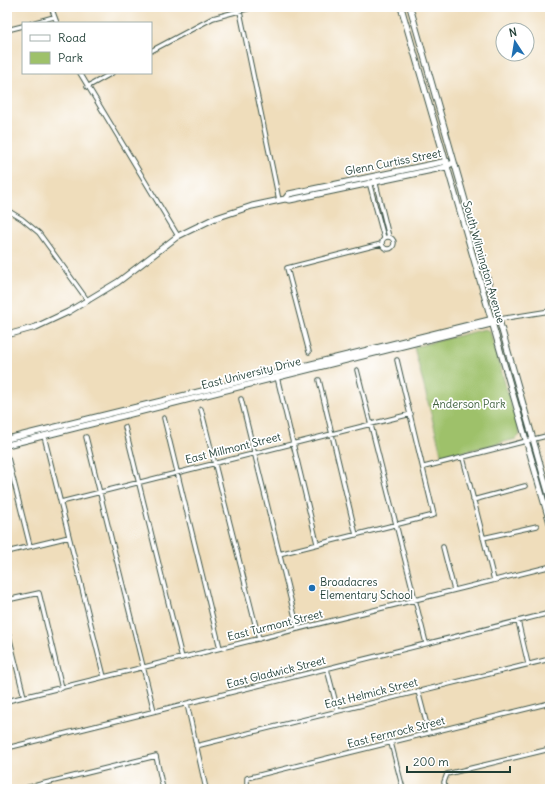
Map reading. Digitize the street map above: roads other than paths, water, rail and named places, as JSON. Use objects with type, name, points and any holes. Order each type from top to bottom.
[{"type":"street","points":[[51,7],[56,22]]},
{"type":"street","points":[[152,50],[213,18],[240,8],[254,7]]},
{"type":"street","name":"South Wilmington Avenue","points":[[400,7],[550,523]]},
{"type":"street","name":"South Wilmington Avenue","points":[[410,7],[550,499]]},
{"type":"street","points":[[240,8],[279,200]]},
{"type":"street","points":[[36,22],[54,17]]},
{"type":"street","points":[[7,30],[22,26]]},
{"type":"street","points":[[81,74],[178,236]]},
{"type":"street","points":[[88,87],[110,74]]},
{"type":"street","name":"Glenn Curtiss Street","points":[[285,199],[289,194],[444,160],[454,162]]},
{"type":"street","name":"Glenn Curtiss Street","points":[[7,335],[47,322],[88,301],[118,282],[178,236],[213,219],[252,206],[285,199],[290,200],[446,167],[454,162]]},
{"type":"street","points":[[374,176],[389,237],[394,242],[393,246],[386,249],[381,244]]},
{"type":"street","points":[[309,352],[287,268],[381,244],[384,238],[368,177]]},
{"type":"street","points":[[7,210],[22,219],[39,233],[88,301]]},
{"type":"street","points":[[384,238],[389,237]]},
{"type":"street","name":"East University Drive","points":[[7,440],[44,433],[500,319],[550,311]]},
{"type":"street","points":[[279,554],[317,543],[356,535],[434,515],[424,467],[397,360]]},
{"type":"street","points":[[357,370],[426,643]]},
{"type":"street","points":[[276,375],[294,442],[317,543]]},
{"type":"street","points":[[319,380],[356,535]]},
{"type":"street","points":[[241,399],[298,629]]},
{"type":"street","points":[[201,409],[216,462],[259,639]]},
{"type":"street","name":"East Millmont Street","points":[[61,502],[294,442],[411,414]]},
{"type":"street","points":[[164,418],[220,648]]},
{"type":"street","points":[[125,427],[182,658]]},
{"type":"street","points":[[44,433],[104,677]]},
{"type":"street","name":"East University Drive","points":[[7,445],[44,433]]},
{"type":"street","points":[[424,467],[550,435]]},
{"type":"street","points":[[86,437],[154,711]]},
{"type":"street","points":[[8,458],[30,546]]},
{"type":"street","points":[[463,458],[494,580]]},
{"type":"street","points":[[473,500],[525,486]]},
{"type":"street","points":[[483,538],[537,526]]},
{"type":"street","points":[[7,552],[69,537]]},
{"type":"street","points":[[443,547],[454,590]]},
{"type":"street","name":"East Turmont Street","points":[[7,701],[548,567]]},
{"type":"street","points":[[7,600],[39,593],[62,688]]},
{"type":"street","name":"East Gladwick Street","points":[[7,748],[550,613]]},
{"type":"street","points":[[518,621],[528,664]]},
{"type":"street","points":[[8,632],[24,697]]},
{"type":"street","name":"East Helmick Street","points":[[196,746],[550,658]]},
{"type":"street","points":[[327,669],[338,711]]},
{"type":"street","points":[[418,691],[429,733]]},
{"type":"street","name":"East Fernrock Street","points":[[247,789],[247,778],[550,703]]},
{"type":"street","points":[[187,704],[206,788],[198,789]]},
{"type":"street","points":[[391,743],[404,789]]},
{"type":"street","points":[[445,789],[444,778],[447,774],[550,749]]},
{"type":"street","points":[[21,789],[156,756],[163,789]]},
{"type":"place","name":"Broadacres Elementary School","points":[[312,588]]},
{"type":"park label","name":"Anderson Park","points":[[469,404]]}]
